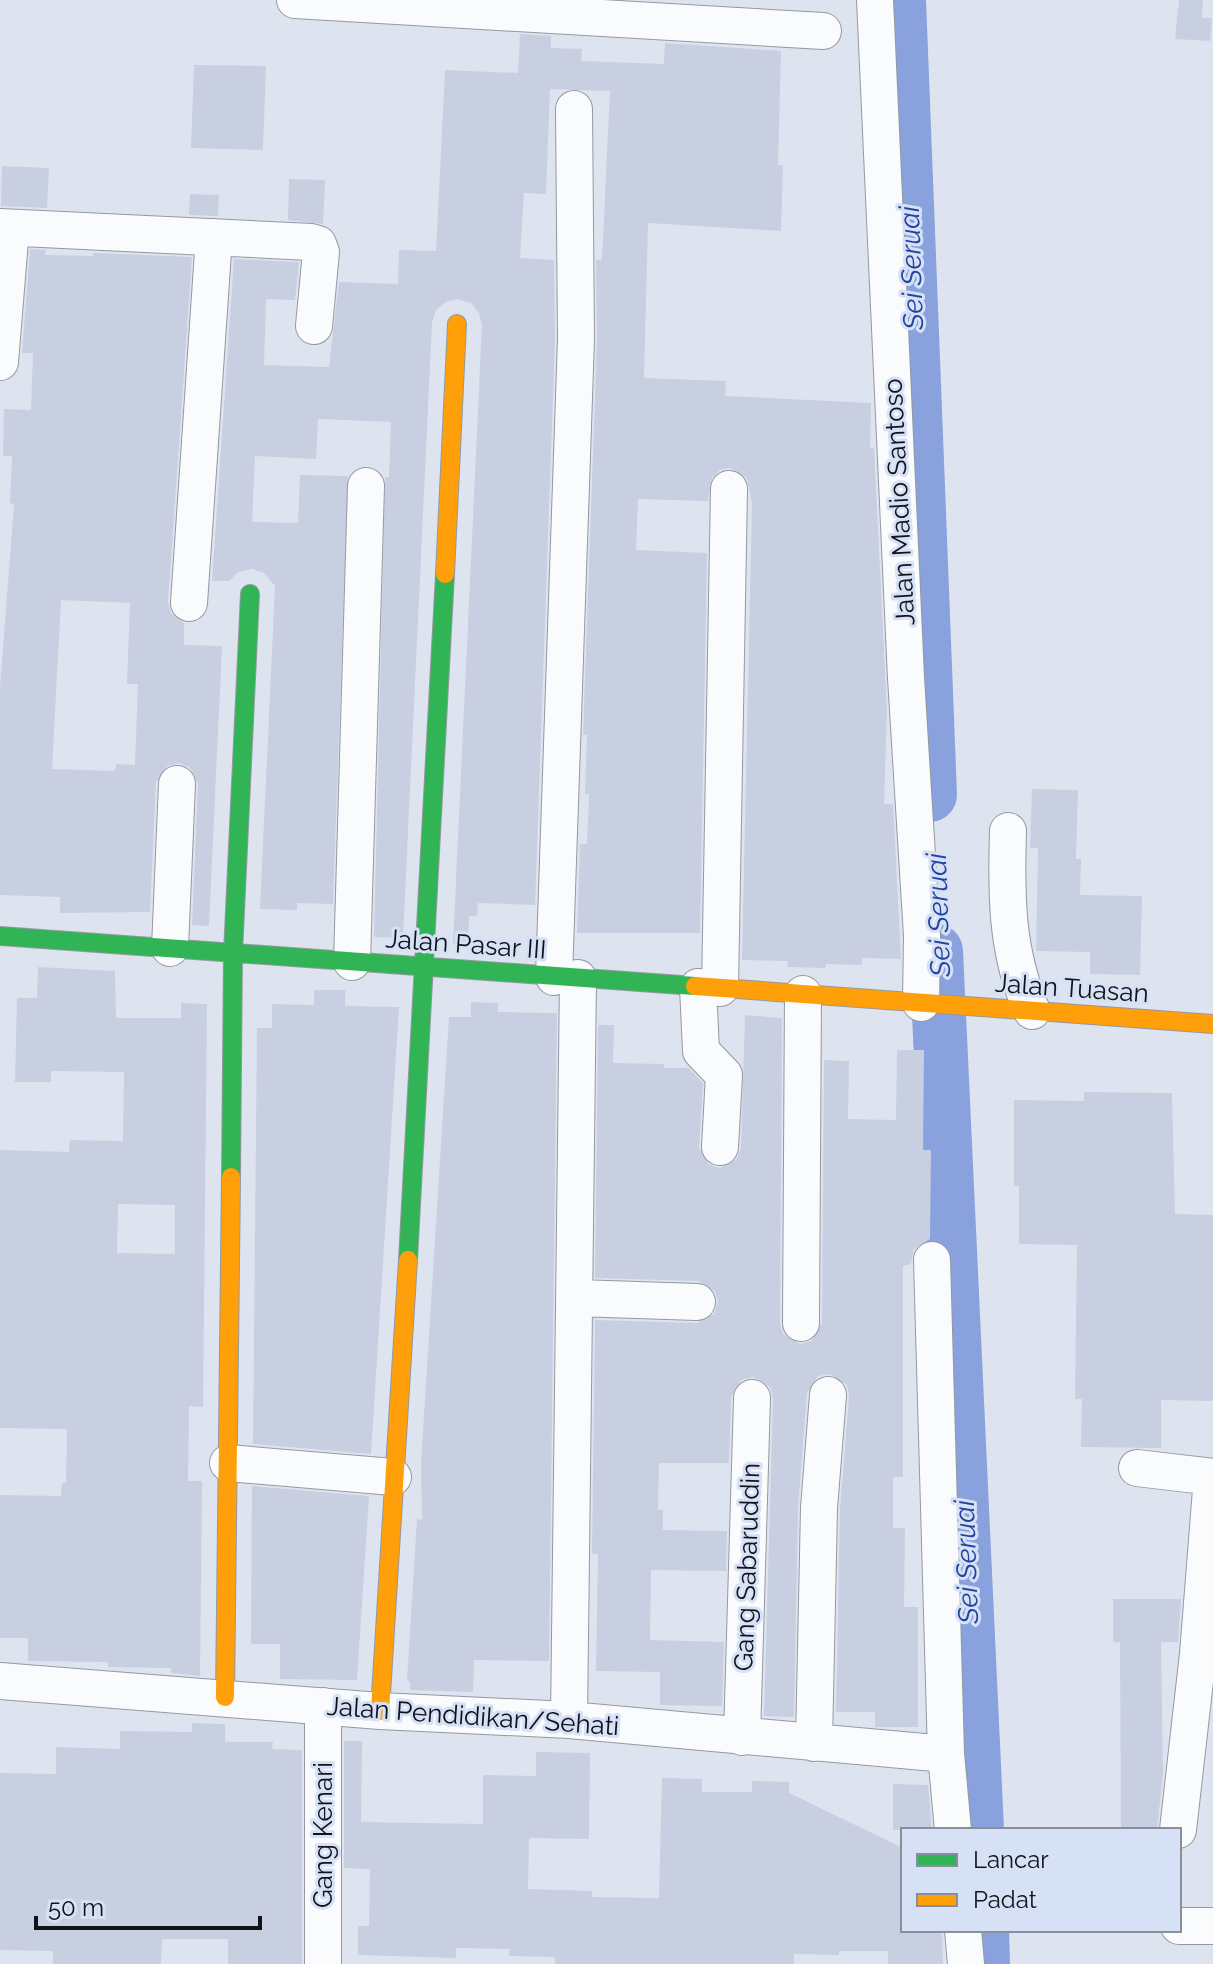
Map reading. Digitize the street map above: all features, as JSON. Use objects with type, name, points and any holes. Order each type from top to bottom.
[{"type":"street","points":[[295,0],[680,12],[823,31]]},
{"type":"street","name":"Jalan Madio Santoso","points":[[875,0],[924,1003]]},
{"type":"street","points":[[569,1720],[577,1298],[566,978],[576,339],[574,109]]},
{"type":"street","points":[[0,362],[5,227],[292,240],[318,244],[314,326]]},
{"type":"street","points":[[189,603],[214,237]]},
{"type":"street","points":[[380,1711],[427,967],[457,324]]},
{"type":"street","points":[[352,962],[366,486]]},
{"type":"street","points":[[720,1147],[724,1075],[701,1051],[709,988],[729,489]]},
{"type":"street","points":[[225,1697],[233,953],[250,594]]},
{"type":"street","points":[[170,948],[177,784]]},
{"type":"street","points":[[1008,831],[1005,901],[1015,968],[1032,1011]]},
{"type":"street","name":"Jalan Pasar III","points":[[0,936],[924,1003]]},
{"type":"street","points":[[801,1323],[803,994]]},
{"type":"street","name":"Jalan Tuasan","points":[[924,1003],[1213,1024]]},
{"type":"street","points":[[932,1260],[946,1754],[953,1828]]},
{"type":"street","points":[[577,1298],[697,1302]]},
{"type":"street","points":[[814,1743],[819,1508],[828,1395]]},
{"type":"street","name":"Gang Sabaruddin","points":[[742,1737],[752,1398]]},
{"type":"street","points":[[228,1463],[393,1477]]},
{"type":"street","points":[[1137,1468],[1213,1477],[1198,1654],[1178,1828]]},
{"type":"street","name":"Jalan Pendidikan/Sehati","points":[[0,1681],[380,1711],[569,1720],[946,1754]]},
{"type":"street","name":"Gang Kenari","points":[[323,1706],[323,1964]]},
{"type":"street","points":[[1181,1926],[1213,1926]]},
{"type":"street","points":[[963,1932],[966,1964]]},
{"type":"building","points":[[1179,0],[1203,0],[1202,18],[1212,18],[1210,41],[1175,39]]},
{"type":"building","points":[[520,34],[551,36],[551,48],[582,49],[581,61],[664,64],[665,43],[781,51],[778,165],[783,165],[781,231],[648,223],[644,378],[726,381],[725,396],[871,403],[870,448],[874,448],[887,710],[884,804],[893,804],[901,959],[862,958],[862,965],[826,964],[825,968],[787,967],[788,961],[742,960],[752,503],[747,478],[730,468],[720,470],[712,478],[708,501],[638,499],[636,550],[707,553],[700,933],[577,933],[580,844],[587,844],[589,794],[585,794],[587,735],[583,735],[597,340],[596,261],[602,259],[610,91],[550,89],[546,194],[524,193],[520,258],[554,260],[555,339],[535,905],[478,903],[477,916],[469,916],[468,945],[453,944],[482,325],[479,313],[471,303],[457,299],[446,302],[436,310],[432,323],[403,938],[374,937],[385,477],[389,477],[391,422],[318,419],[316,459],[255,456],[252,522],[298,523],[300,475],[348,476],[333,904],[297,903],[297,910],[260,909],[275,586],[264,573],[252,569],[238,572],[229,581],[212,581],[234,259],[299,262],[295,300],[266,299],[264,365],[329,367],[339,282],[398,284],[399,250],[436,251],[445,70],[518,73]]},
{"type":"building","points":[[194,65],[266,66],[263,150],[191,148]]},
{"type":"building","points":[[2,166],[49,168],[47,208],[1,206]]},
{"type":"building","points":[[289,179],[325,180],[323,224],[288,220]]},
{"type":"building","points":[[190,194],[219,195],[218,216],[189,215]]},
{"type":"building","points":[[30,249],[46,250],[45,255],[93,256],[93,253],[192,257],[168,602],[171,613],[184,623],[184,645],[222,646],[209,926],[192,925],[198,784],[189,767],[179,763],[167,766],[156,782],[150,912],[60,913],[60,897],[0,895],[0,688],[14,504],[10,503],[12,456],[3,456],[4,409],[31,410],[33,353],[22,353]],"holes":[[[61,600],[130,603],[127,684],[138,684],[135,765],[116,764],[115,771],[52,769]]]},
{"type":"building","points":[[1032,789],[1078,790],[1076,859],[1081,859],[1080,895],[1142,896],[1140,975],[1090,974],[1090,952],[1036,951],[1038,848],[1030,848]]},
{"type":"building","points":[[38,967],[115,971],[116,1018],[181,1018],[181,1003],[207,1004],[203,1407],[189,1406],[188,1481],[202,1481],[200,1676],[171,1673],[171,1668],[108,1667],[108,1662],[28,1661],[28,1638],[0,1638],[0,1495],[61,1496],[62,1483],[66,1483],[67,1429],[0,1428],[0,1150],[69,1152],[70,1140],[123,1141],[124,1072],[51,1071],[51,1082],[15,1082],[17,998],[37,998]],"holes":[[[118,1204],[175,1205],[175,1254],[117,1253]]]},
{"type":"building","points":[[314,990],[345,990],[345,1006],[399,1007],[371,1454],[253,1444],[257,1028],[272,1028],[272,1004],[314,1005]]},
{"type":"building","points":[[471,1002],[498,1003],[498,1012],[557,1013],[549,1661],[474,1660],[473,1692],[410,1690],[410,1681],[407,1681],[417,1519],[422,1520],[421,1463],[449,1017],[471,1017]]},
{"type":"building","points":[[745,1015],[782,1018],[780,1323],[783,1334],[800,1344],[812,1341],[822,1323],[824,1060],[849,1061],[848,1119],[896,1120],[897,1050],[924,1050],[923,1150],[931,1150],[930,1239],[914,1249],[911,1264],[903,1266],[903,1477],[893,1477],[893,1528],[905,1528],[904,1607],[918,1607],[918,1727],[875,1727],[875,1712],[836,1712],[840,1509],[849,1397],[847,1385],[830,1374],[818,1376],[807,1393],[798,1507],[794,1717],[764,1716],[773,1399],[770,1387],[753,1377],[741,1380],[731,1397],[729,1463],[659,1463],[658,1510],[663,1510],[663,1530],[727,1531],[726,1571],[651,1570],[650,1640],[724,1642],[722,1706],[660,1705],[660,1672],[596,1671],[598,1554],[592,1554],[595,1320],[697,1323],[714,1314],[718,1302],[715,1291],[698,1281],[595,1278],[598,1025],[614,1025],[613,1063],[689,1068],[703,1083],[699,1147],[708,1164],[720,1168],[737,1159],[741,1148]]},
{"type":"building","points":[[1084,1092],[1172,1093],[1175,1214],[1213,1215],[1213,1401],[1161,1400],[1161,1448],[1081,1447],[1082,1399],[1075,1399],[1077,1245],[1019,1244],[1019,1186],[1014,1186],[1014,1100],[1084,1101]]},
{"type":"building","points":[[252,1486],[369,1496],[357,1680],[280,1679],[280,1644],[251,1644]]},
{"type":"building","points":[[1113,1599],[1181,1599],[1178,1642],[1161,1642],[1163,1773],[1157,1828],[1121,1828],[1120,1642],[1113,1642]]},
{"type":"building","points":[[192,1723],[225,1724],[225,1742],[273,1742],[272,1749],[302,1750],[302,1964],[228,1964],[228,1939],[162,1939],[161,1964],[53,1964],[53,1951],[0,1950],[0,1773],[56,1774],[56,1747],[120,1749],[120,1731],[192,1732]]},
{"type":"building","points":[[344,1741],[362,1741],[361,1822],[483,1824],[483,1775],[536,1776],[536,1752],[590,1753],[589,1839],[529,1838],[528,1889],[592,1891],[592,1897],[659,1898],[662,1778],[702,1779],[702,1792],[752,1792],[752,1781],[789,1782],[789,1793],[901,1847],[901,1932],[942,1932],[943,1964],[888,1964],[888,1951],[839,1951],[839,1955],[794,1954],[794,1964],[555,1964],[555,1957],[509,1956],[509,1949],[456,1948],[456,1958],[358,1955],[358,1926],[369,1926],[370,1869],[344,1868]]},
{"type":"building","points":[[893,1784],[928,1785],[932,1828],[893,1830]]},
{"type":"waterway","name":"Sei Seruai","points":[[899,0],[930,795]]},
{"type":"waterway","name":"Sei Seruai","points":[[936,951],[977,1828]]},
{"type":"waterway","name":"Sei Seruai","points":[[982,1932],[983,1964]]},
{"type":"traffic: fast","points":[[408,1260],[445,574]]},
{"type":"traffic: fast","points":[[231,1177],[233,953],[250,594]]},
{"type":"traffic: fast","points":[[0,936],[695,986]]},
{"type":"traffic: slow","points":[[445,574],[457,324]]},
{"type":"traffic: slow","points":[[695,986],[1213,1024]]},
{"type":"traffic: slow","points":[[225,1697],[231,1177]]},
{"type":"traffic: slow","points":[[380,1711],[408,1260]]}]
